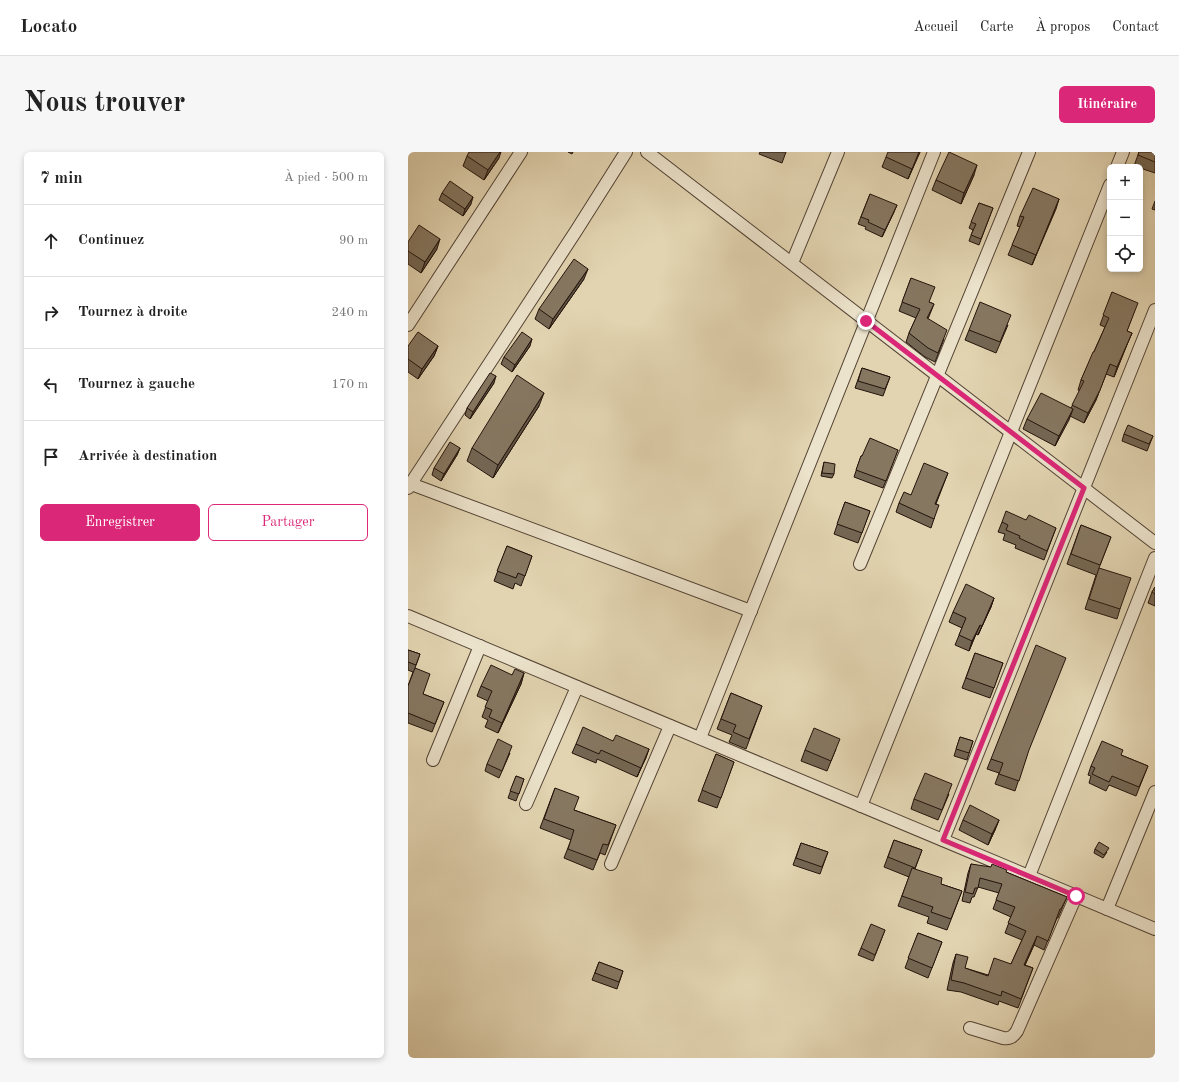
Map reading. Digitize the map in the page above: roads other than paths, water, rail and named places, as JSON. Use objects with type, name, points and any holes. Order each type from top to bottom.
[{"type":"street","points":[[408,325],[521,152]]},
{"type":"street","points":[[626,152],[409,486],[751,611]]},
{"type":"street","points":[[647,152],[1155,543]]},
{"type":"street","points":[[792,263],[838,152]]},
{"type":"street","points":[[700,738],[934,152]]},
{"type":"street","points":[[860,564],[1029,152]]},
{"type":"street","points":[[1118,164],[1123,152]]},
{"type":"street","points":[[861,806],[1107,192]]},
{"type":"street","points":[[943,840],[1155,310]]},
{"type":"street","points":[[1029,876],[1155,558]]},
{"type":"street","points":[[408,616],[1155,929]]},
{"type":"street","points":[[433,760],[480,646]]},
{"type":"street","points":[[526,804],[577,687]]},
{"type":"street","points":[[611,864],[670,726]]},
{"type":"street","points":[[1107,909],[1155,792]]},
{"type":"street","points":[[970,1028],[1008,1039],[1017,1031],[1076,896]]}]
